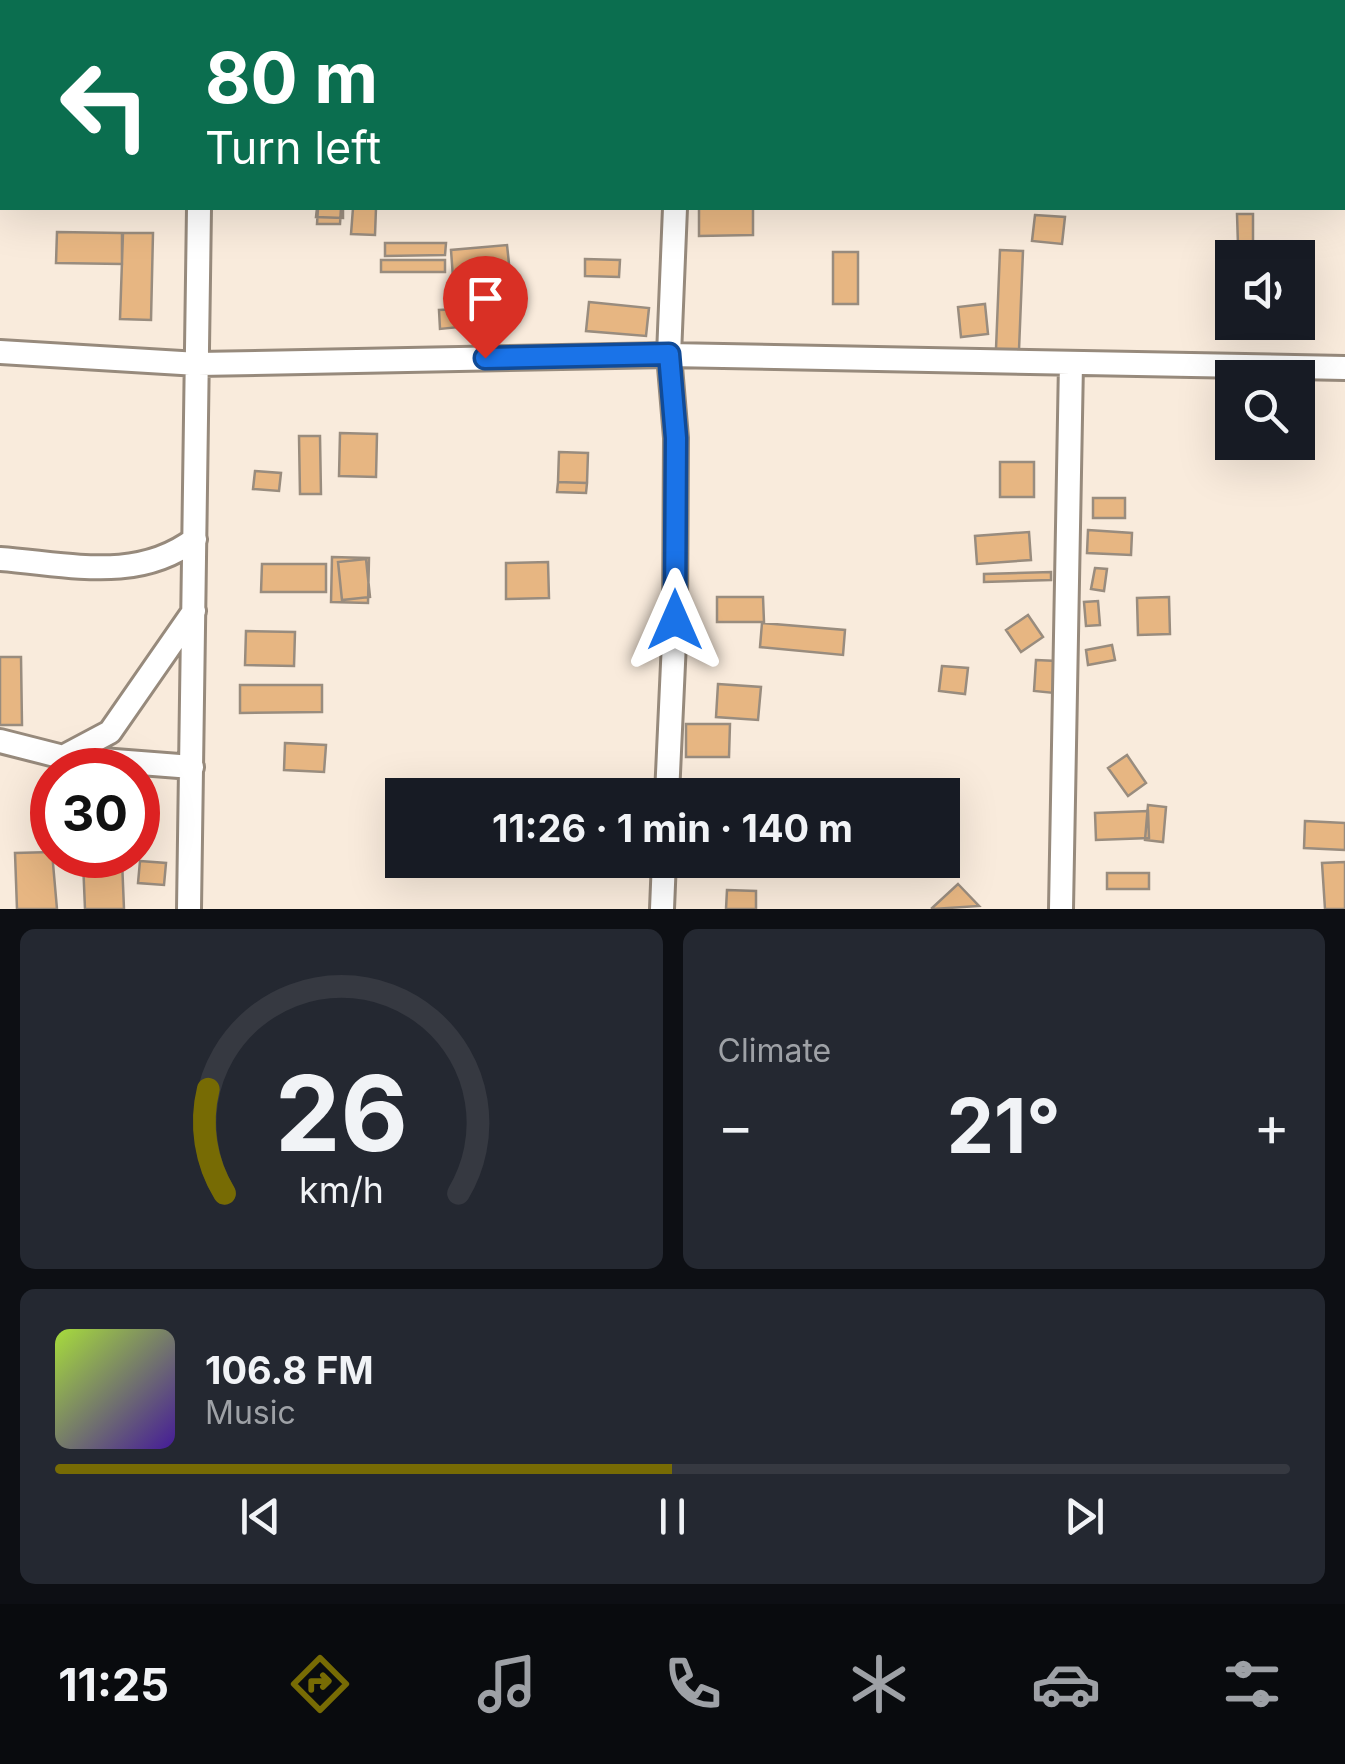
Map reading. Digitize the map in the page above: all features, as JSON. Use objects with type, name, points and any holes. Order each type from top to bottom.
[{"type":"street","points":[[189,909],[199,210]]},
{"type":"street","points":[[667,778],[676,456],[669,354],[674,210]]},
{"type":"street","points":[[0,352],[198,364],[669,354],[1345,368]]},
{"type":"street","points":[[1062,909],[1071,363]]},
{"type":"street","points":[[0,559],[118,568],[168,559],[195,539]]},
{"type":"street","points":[[80,748],[110,732],[194,611]]},
{"type":"street","points":[[0,741],[30,749]]},
{"type":"street","points":[[160,764],[192,766]]},
{"type":"street","points":[[662,909],[663,878]]},
{"type":"building","points":[[317,210],[343,210],[343,218],[316,217]]},
{"type":"building","points":[[318,210],[341,210],[340,224],[317,224]]},
{"type":"building","points":[[353,210],[376,210],[375,235],[351,234]]},
{"type":"building","points":[[699,210],[753,210],[753,235],[699,236]]},
{"type":"building","points":[[1237,214],[1253,214],[1253,240],[1238,240]]},
{"type":"building","points":[[1035,215],[1065,217],[1062,244],[1032,241]]},
{"type":"building","points":[[57,232],[122,233],[122,264],[56,263]]},
{"type":"building","points":[[123,233],[153,233],[151,320],[120,319]]},
{"type":"building","points":[[385,243],[446,243],[445,255],[385,256]]},
{"type":"building","points":[[507,245],[510,273],[453,278],[451,250]]},
{"type":"building","points":[[1000,250],[1023,251],[1019,350],[996,349]]},
{"type":"building","points":[[833,252],[858,252],[858,304],[833,304]]},
{"type":"building","points":[[585,259],[620,260],[619,277],[585,276]]},
{"type":"building","points":[[381,260],[445,260],[445,272],[381,272]]},
{"type":"building","points":[[479,289],[511,290],[510,317],[478,317]]},
{"type":"building","points":[[589,302],[649,308],[646,336],[586,331]]},
{"type":"building","points":[[985,304],[988,334],[961,337],[958,307]]},
{"type":"building","points":[[459,309],[460,327],[440,329],[439,310]]},
{"type":"building","points":[[340,433],[377,434],[376,477],[339,476]]},
{"type":"building","points":[[299,436],[320,436],[321,494],[300,494]]},
{"type":"building","points":[[559,452],[588,453],[587,483],[558,482]]},
{"type":"building","points":[[1000,462],[1034,462],[1034,497],[1000,497]]},
{"type":"building","points":[[255,471],[281,473],[279,491],[253,489]]},
{"type":"building","points":[[558,482],[587,483],[586,493],[557,492]]},
{"type":"building","points":[[1093,498],[1125,498],[1125,518],[1093,518]]},
{"type":"building","points":[[1088,530],[1132,533],[1131,555],[1087,553]]},
{"type":"building","points":[[1029,532],[1031,560],[977,564],[975,536]]},
{"type":"building","points":[[332,557],[369,558],[368,603],[331,602]]},
{"type":"building","points":[[366,559],[370,597],[342,600],[338,562]]},
{"type":"building","points":[[548,562],[549,598],[506,599],[506,563]]},
{"type":"building","points":[[262,564],[326,564],[326,592],[261,592]]},
{"type":"building","points":[[1095,568],[1107,569],[1104,591],[1091,589]]},
{"type":"building","points":[[1051,572],[1051,580],[984,582],[984,574]]},
{"type":"building","points":[[717,597],[763,597],[764,622],[717,622]]},
{"type":"building","points":[[1169,597],[1170,634],[1138,635],[1137,598]]},
{"type":"building","points":[[1098,601],[1100,625],[1086,626],[1084,602]]},
{"type":"building","points":[[1028,615],[1043,637],[1021,652],[1006,630]]},
{"type":"building","points":[[762,623],[845,630],[843,655],[760,647]]},
{"type":"building","points":[[246,631],[295,632],[294,666],[245,665]]},
{"type":"building","points":[[1112,645],[1115,660],[1088,665],[1086,650]]},
{"type":"building","points":[[0,657],[21,657],[22,725],[0,725]]},
{"type":"building","points":[[1036,660],[1057,661],[1054,693],[1034,691]]},
{"type":"building","points":[[942,666],[968,668],[965,694],[939,691]]},
{"type":"building","points":[[718,684],[761,687],[758,720],[716,717]]},
{"type":"building","points":[[240,685],[322,685],[322,712],[240,713]]},
{"type":"building","points":[[686,724],[730,724],[729,757],[686,757]]},
{"type":"building","points":[[285,743],[326,745],[324,772],[284,770]]},
{"type":"building","points":[[1127,755],[1146,783],[1128,796],[1108,768]]},
{"type":"building","points":[[1148,805],[1166,807],[1163,842],[1145,840]]},
{"type":"building","points":[[1148,811],[1149,838],[1096,840],[1095,813]]},
{"type":"building","points":[[1305,821],[1345,823],[1345,850],[1304,848]]},
{"type":"building","points":[[15,853],[30,853],[30,878],[54,878],[57,909],[17,909]]},
{"type":"building","points":[[1345,862],[1345,909],[1325,909],[1322,863]]},
{"type":"building","points":[[160,863],[166,863],[164,885],[138,883],[138,878],[160,878]]},
{"type":"building","points":[[1107,873],[1149,873],[1149,889],[1107,889]]},
{"type":"building","points":[[84,878],[123,878],[124,909],[85,909]]},
{"type":"building","points":[[958,884],[979,906],[932,908]]},
{"type":"building","points":[[727,890],[756,891],[756,909],[726,909]]},
{"type":"route","points":[[485,358],[669,354],[676,438],[675,620]]}]
